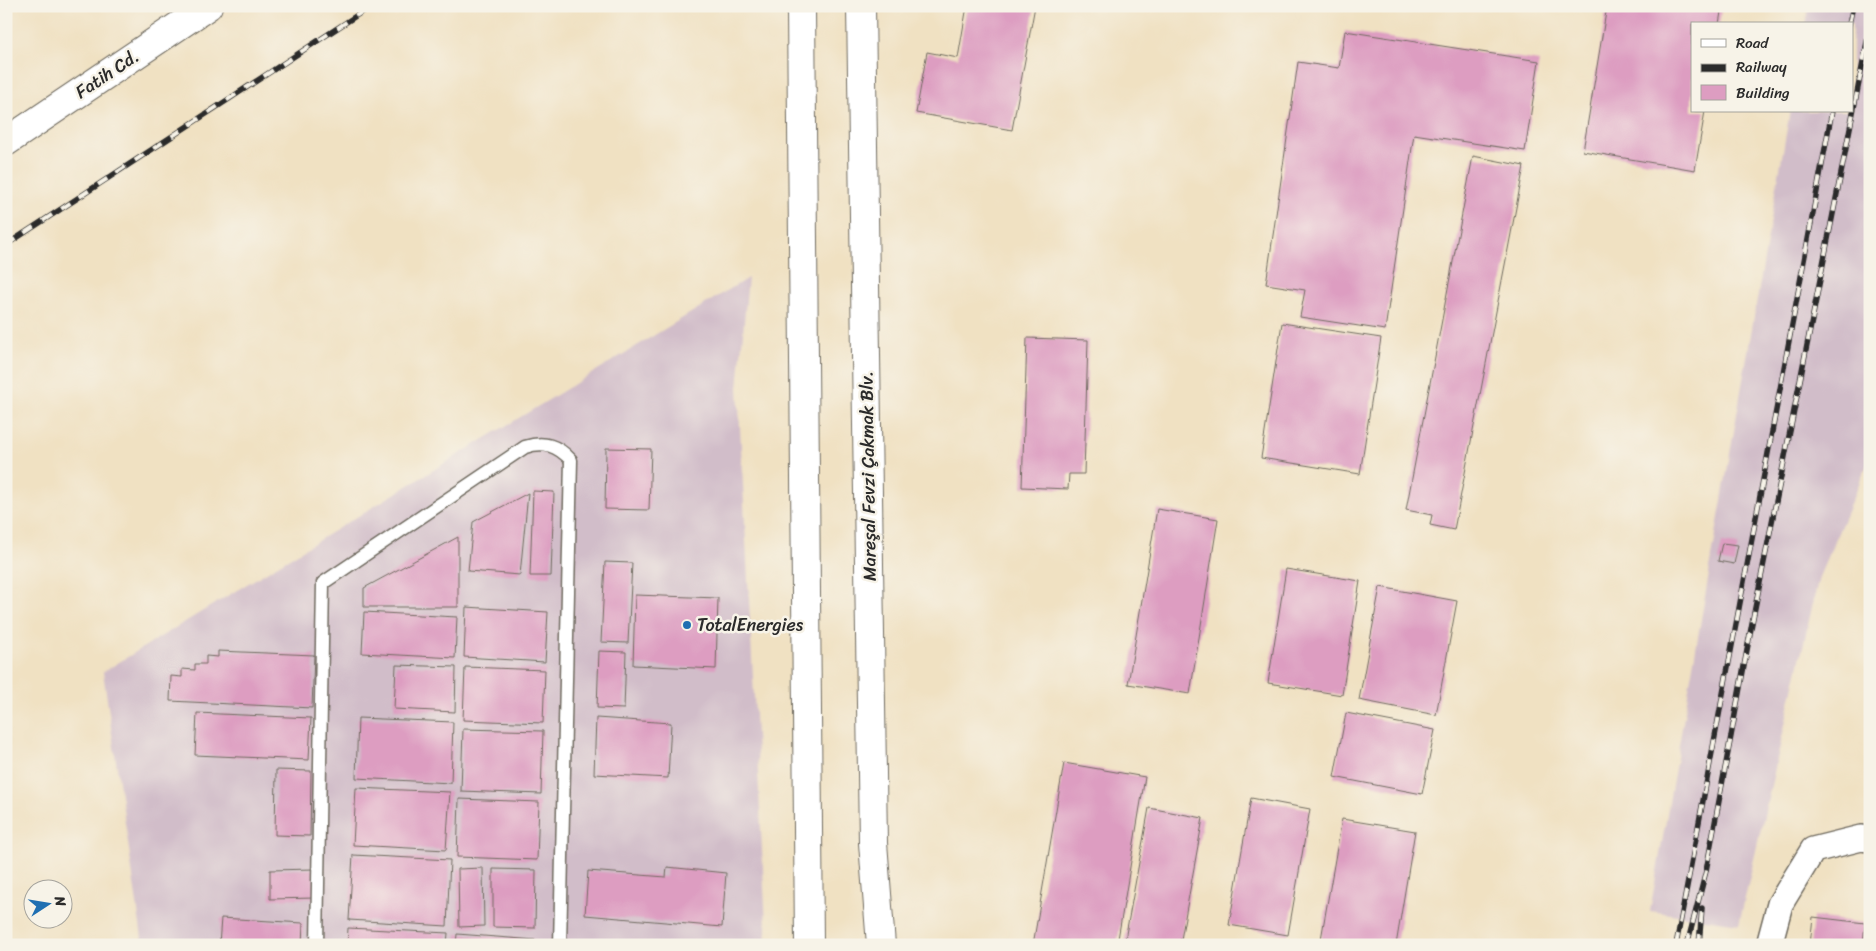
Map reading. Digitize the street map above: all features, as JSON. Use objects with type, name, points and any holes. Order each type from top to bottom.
[{"type":"main road","name":"Fatih Cd.","points":[[6,142],[208,6]]},
{"type":"main road","points":[[801,6],[809,945]]},
{"type":"main road","name":"Mareşal Fevzi Çakmak Blv.","points":[[861,6],[873,843],[880,945]]},
{"type":"street","points":[[1769,945],[1780,904],[1813,850],[1861,838],[1870,840]]},
{"type":"lane","points":[[317,945],[323,583],[525,447],[544,444],[554,446],[571,460],[560,945]]},
{"type":"shaded area","points":[[1809,6],[1870,6],[1870,458],[1819,577],[1739,924],[1650,911],[1790,112],[1854,112],[1854,22],[1805,22]]},
{"type":"shaded area","points":[[748,278],[738,388],[767,945],[143,945],[103,672]]},
{"type":"building","points":[[967,6],[1035,6],[1012,130],[916,113],[927,52],[958,58]]},
{"type":"building","points":[[1607,6],[1722,6],[1719,22],[1691,22],[1691,112],[1705,112],[1695,170],[1583,151]]},
{"type":"building","points":[[1345,31],[1539,61],[1525,151],[1414,134],[1385,330],[1300,317],[1305,290],[1266,284],[1298,62],[1339,68]]},
{"type":"building","points":[[1473,156],[1524,166],[1454,530],[1430,525],[1432,515],[1406,510]]},
{"type":"building","points":[[1282,323],[1381,338],[1360,474],[1261,458]]},
{"type":"building","points":[[1027,338],[1088,340],[1084,474],[1069,474],[1068,489],[1022,487]]},
{"type":"building","points":[[606,448],[651,449],[649,510],[605,509]]},
{"type":"building","points":[[533,491],[554,492],[551,576],[530,576]]},
{"type":"building","points":[[528,493],[520,575],[468,571],[473,522]]},
{"type":"building","points":[[1157,509],[1218,519],[1190,694],[1128,684]]},
{"type":"building","points":[[458,537],[458,607],[364,607],[364,588]]},
{"type":"building","points":[[1722,543],[1738,545],[1734,564],[1718,561]]},
{"type":"building","points":[[605,562],[632,563],[628,643],[601,642]]},
{"type":"building","points":[[1286,569],[1360,581],[1342,695],[1268,683]]},
{"type":"building","points":[[1380,587],[1457,601],[1436,715],[1359,700]]},
{"type":"building","points":[[635,595],[718,598],[716,669],[633,665]]},
{"type":"building","points":[[466,607],[548,612],[545,662],[464,657]]},
{"type":"building","points":[[364,612],[457,617],[455,658],[362,653]]},
{"type":"building","points":[[218,651],[314,655],[312,708],[170,701],[171,676],[182,677],[182,669],[195,670],[195,664],[206,664],[206,656],[218,657]]},
{"type":"building","points":[[599,651],[626,652],[624,709],[597,708]]},
{"type":"building","points":[[396,665],[456,667],[455,712],[394,709]]},
{"type":"building","points":[[465,667],[545,670],[543,723],[463,720]]},
{"type":"building","points":[[197,713],[311,718],[309,760],[195,755]]},
{"type":"building","points":[[1346,713],[1435,730],[1422,794],[1334,777]]},
{"type":"building","points":[[358,718],[453,722],[451,783],[356,778]]},
{"type":"building","points":[[596,718],[671,723],[668,778],[594,774]]},
{"type":"building","points":[[463,729],[543,731],[541,794],[461,791]]},
{"type":"building","points":[[1064,763],[1145,777],[1117,945],[1033,945]]},
{"type":"building","points":[[276,770],[311,771],[310,836],[275,835]]},
{"type":"building","points":[[356,788],[450,792],[446,850],[353,845]]},
{"type":"building","points":[[1251,798],[1310,809],[1288,935],[1229,925]]},
{"type":"building","points":[[459,799],[539,802],[537,860],[457,857]]},
{"type":"building","points":[[1149,808],[1203,818],[1180,945],[1124,945]]},
{"type":"building","points":[[1342,819],[1415,831],[1396,945],[1320,945]]},
{"type":"building","points":[[353,855],[450,860],[447,926],[349,920]]},
{"type":"building","points":[[667,867],[726,873],[722,927],[585,915],[588,871],[666,877]]},
{"type":"building","points":[[483,868],[484,926],[459,927],[458,869]]},
{"type":"building","points":[[314,869],[315,898],[270,899],[270,870]]},
{"type":"building","points":[[493,869],[536,870],[535,928],[493,927]]},
{"type":"building","points":[[1813,917],[1865,923],[1863,945],[1810,945]]},
{"type":"building","points":[[221,918],[303,923],[302,945],[219,945]]},
{"type":"building","points":[[348,928],[448,933],[447,945],[347,945]]},
{"type":"building","points":[[457,934],[536,940],[535,945],[456,945]]},
{"type":"railway","points":[[6,245],[371,6]]},
{"type":"railway","points":[[1849,22],[1853,6]]},
{"type":"railway","points":[[1854,108],[1870,27]]},
{"type":"railway","points":[[1676,945],[1832,112]]},
{"type":"railway","points":[[1687,945],[1706,871],[1752,623],[1853,112]]},
{"type":"railway","points":[[1699,945],[1702,908]]},
{"type":"place","name":"TotalEnergies","points":[[687,625]]}]
